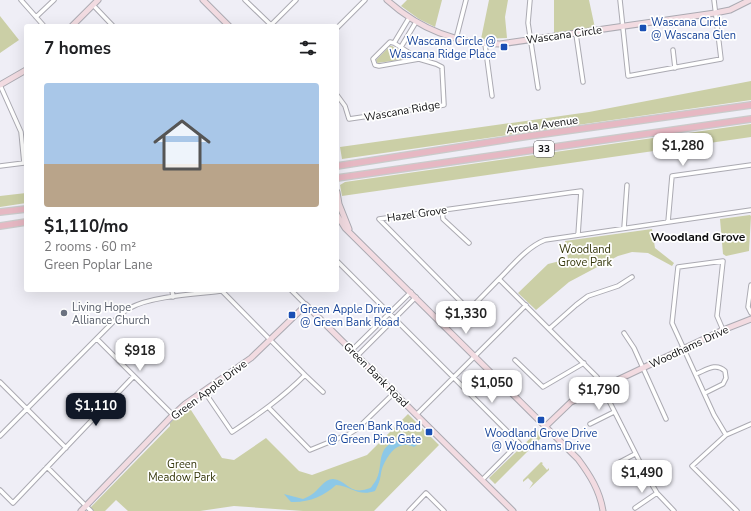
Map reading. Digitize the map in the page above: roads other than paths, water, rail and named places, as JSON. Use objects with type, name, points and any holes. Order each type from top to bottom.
[{"type":"main road","name":"Arcola Avenue","points":[[339,166],[751,105]]},
{"type":"main road","name":"33","points":[[339,178],[751,119]]},
{"type":"main road","points":[[0,212],[24,209]]},
{"type":"main road","points":[[0,226],[24,222]]},
{"type":"street","points":[[21,0],[42,24]]},
{"type":"street","points":[[36,17],[54,0]]},
{"type":"street","points":[[74,24],[98,0]]},
{"type":"street","points":[[203,0],[227,24]]},
{"type":"street","points":[[245,0],[270,24]]},
{"type":"street","points":[[272,24],[296,0]]},
{"type":"street","points":[[339,26],[365,0]]},
{"type":"street","name":"Wascana Circle","points":[[387,0],[409,18],[440,34],[456,39],[485,44],[500,44],[576,34],[715,13],[730,10],[750,0]]},
{"type":"street","points":[[456,39],[466,0]]},
{"type":"street","points":[[530,0],[528,23],[538,88]]},
{"type":"street","points":[[620,0],[628,76],[721,59],[714,0]]},
{"type":"street","points":[[93,5],[111,24]]},
{"type":"street","name":"Wascana Ridge","points":[[394,43],[409,18]]},
{"type":"street","points":[[401,47],[416,22]]},
{"type":"street","points":[[576,34],[582,82]]},
{"type":"street","name":"Wascana Ridge","points":[[339,98],[345,106],[349,119],[444,105],[442,67],[419,59],[401,47],[390,42],[373,59],[375,65],[378,66],[419,59]]},
{"type":"street","points":[[485,44],[492,96]]},
{"type":"street","points":[[673,50],[675,68]]},
{"type":"street","points":[[0,166],[24,163],[21,132],[0,85],[24,71]]},
{"type":"street","points":[[668,222],[672,176],[751,165]]},
{"type":"street","points":[[624,228],[627,185]]},
{"type":"street","name":"Hazel Grove","points":[[499,279],[469,310],[379,219],[581,191],[578,235]]},
{"type":"street","points":[[339,202],[341,212],[351,233]]},
{"type":"street","points":[[442,210],[443,219],[469,243]]},
{"type":"street","points":[[674,511],[657,493],[635,454],[597,377],[499,279],[536,244],[545,240],[751,210]]},
{"type":"street","points":[[339,219],[351,233],[578,459],[590,474],[598,490],[603,511]]},
{"type":"street","points":[[724,330],[717,316],[722,261],[678,267],[672,323],[714,415],[726,435]]},
{"type":"street","points":[[339,263],[519,443],[482,480]]},
{"type":"street","points":[[549,329],[588,296],[618,286],[632,277]]},
{"type":"street","points":[[751,285],[748,307],[751,313]]},
{"type":"street","points":[[172,292],[173,297]]},
{"type":"street","points":[[0,436],[129,308],[142,302],[214,292]]},
{"type":"street","points":[[223,292],[323,392]]},
{"type":"street","name":"Green Bank Road","points":[[293,292],[513,511]]},
{"type":"street","points":[[352,350],[411,292]]},
{"type":"street","points":[[357,356],[416,297]]},
{"type":"street","name":"Green Apple Drive","points":[[80,511],[173,415],[251,358],[306,305]]},
{"type":"street","points":[[416,415],[526,305]]},
{"type":"street","name":"Woodhams Drive","points":[[546,426],[571,402],[644,369],[724,330],[751,319]]},
{"type":"street","points":[[624,333],[634,348],[666,419]]},
{"type":"street","points":[[97,339],[173,415]]},
{"type":"street","points":[[515,360],[543,387],[584,363]]},
{"type":"street","points":[[696,374],[714,366],[725,371],[726,378],[723,384],[705,393]]},
{"type":"street","points":[[204,391],[232,432],[269,408],[305,375]]},
{"type":"street","points":[[0,490],[13,503],[134,376]]},
{"type":"street","points":[[0,382],[66,448]]},
{"type":"street","points":[[269,408],[310,450],[349,434],[357,429],[394,393]]},
{"type":"street","points":[[590,424],[614,412]]},
{"type":"street","points":[[737,511],[692,466],[726,435],[751,424]]},
{"type":"street","points":[[618,463],[635,454]]},
{"type":"street","points":[[47,467],[91,511]]},
{"type":"street","points":[[409,511],[426,493],[444,511]]},
{"type":"street","points":[[635,508],[657,493]]},
{"type":"water","points":[[402,439],[410,440],[417,445],[414,447],[403,445],[391,452],[382,468],[380,480],[375,491],[364,493],[336,485],[315,498],[297,502],[291,502],[284,494],[303,499],[314,493],[330,479],[338,480],[356,490],[370,488],[377,479],[381,459],[386,447]]},
{"type":"place","name":"Wascana Circle @ Wascana Glen","points":[[643,28]]},
{"type":"place","name":"Wascana Circle @ Wascana Ridge Place","points":[[504,47]]},
{"type":"place","name":"Living Hope Alliance Church","points":[[64,313]]},
{"type":"place","name":"Green Apple Drive @ Green Bank Road","points":[[292,315]]},
{"type":"place","name":"Woodland Grove Drive @ Woodhams Drive","points":[[541,420]]},
{"type":"place","name":"Green Bank Road @ Green Pine Gate","points":[[429,432]]},
{"type":"district","name":"Woodland Grove","points":[[698,237]]},
{"type":"park label","name":"Woodland Grove Park","points":[[585,255]]},
{"type":"park label","name":"Green Meadow Park","points":[[182,470]]}]
